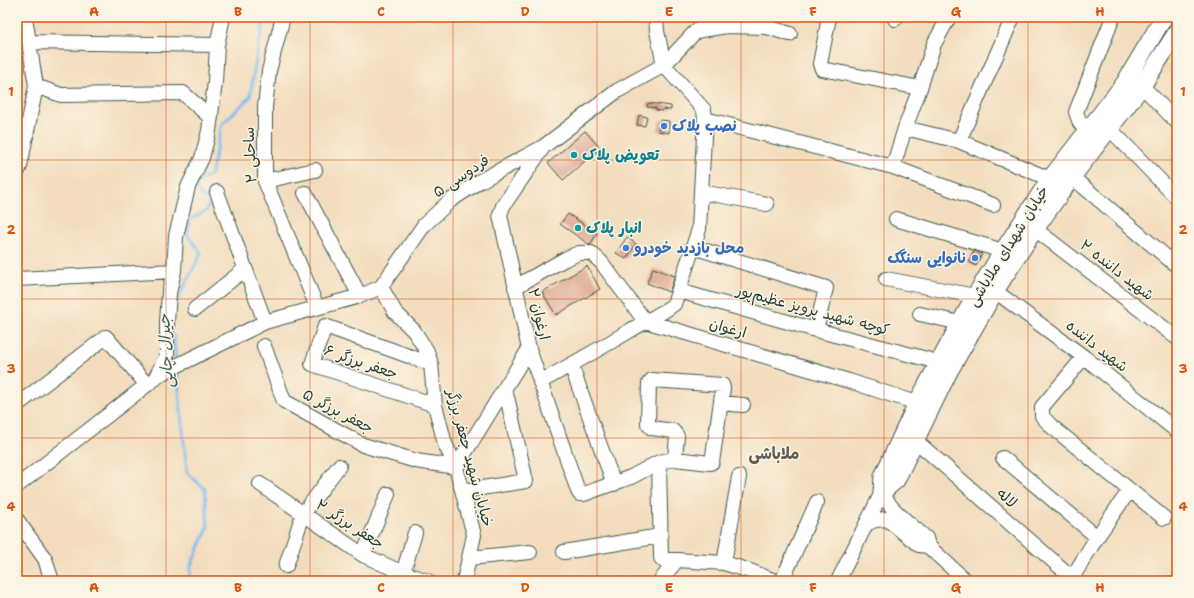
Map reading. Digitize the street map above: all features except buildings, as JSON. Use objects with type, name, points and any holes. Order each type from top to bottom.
[{"type":"main road","name":"خیابان شهدای ملاباشی","points":[[882,492],[883,476],[917,403],[975,296],[1050,179],[1124,84],[1164,17]]},
{"type":"main road","name":"خیابان شهدای ملاباشی","points":[[882,492],[896,480],[948,373],[995,291],[1072,177],[1142,86],[1176,36]]},
{"type":"street","points":[[17,173],[20,166],[36,86],[25,17]]},
{"type":"street","points":[[155,379],[167,355],[167,322],[174,271],[176,236],[188,187],[202,158],[209,131],[215,82],[217,45],[223,17]]},
{"type":"street","name":"ساحلی ۲","points":[[282,17],[269,71],[265,107],[266,181],[317,307]]},
{"type":"street","points":[[540,382],[645,321],[664,312],[674,304],[699,229],[705,119],[704,110],[664,64],[657,31],[656,17]]},
{"type":"street","name":"فردوسی ۵","points":[[381,287],[424,225],[451,200],[480,181],[543,147],[617,91],[664,64],[712,17]]},
{"type":"street","points":[[828,17],[820,64],[822,69],[920,88]]},
{"type":"street","points":[[893,166],[934,44],[949,17]]},
{"type":"street","points":[[959,140],[1013,17]]},
{"type":"street","points":[[1088,132],[1080,122],[1076,112],[1113,17]]},
{"type":"street","points":[[696,31],[726,26],[767,27],[790,34]]},
{"type":"street","points":[[29,42],[217,45]]},
{"type":"street","points":[[36,86],[62,95],[183,93],[211,118]]},
{"type":"street","points":[[1142,86],[1177,122]]},
{"type":"street","points":[[705,119],[893,166],[993,205]]},
{"type":"street","points":[[905,128],[959,140],[1050,179]]},
{"type":"street","points":[[1110,129],[1177,198]]},
{"type":"street","name":"ارغوان ۲","points":[[543,147],[502,206],[500,215],[515,288],[529,349],[580,494],[614,484]]},
{"type":"street","points":[[266,181],[315,170]]},
{"type":"street","points":[[1072,177],[1176,262]]},
{"type":"street","points":[[217,192],[265,322]]},
{"type":"street","points":[[701,192],[767,204]]},
{"type":"street","points":[[305,193],[360,296]]},
{"type":"street","points":[[896,219],[1003,251]]},
{"type":"street","name":"شهید داننده ۲","points":[[1036,229],[1177,338]]},
{"type":"street","points":[[693,247],[826,288],[816,330]]},
{"type":"street","points":[[515,288],[565,258],[579,253],[591,253],[601,262],[645,321]]},
{"type":"street","points":[[195,309],[245,269]]},
{"type":"street","points":[[17,279],[174,271]]},
{"type":"street","points":[[886,279],[975,296]]},
{"type":"street","points":[[17,486],[155,379],[265,322],[360,296],[381,287]]},
{"type":"street","name":"خیابان شهید جعفر برزگر","points":[[381,287],[395,312],[414,331],[427,351],[431,364],[435,405],[445,444],[456,467],[474,535],[464,581]]},
{"type":"street","name":"کوچه شهید پرویز عظیم‌پور","points":[[679,291],[816,330],[938,362]]},
{"type":"street","name":"شهید داننده","points":[[995,291],[1084,356],[1177,431]]},
{"type":"street","points":[[920,314],[960,323]]},
{"type":"street","name":"ارغوان","points":[[645,321],[850,381],[917,403]]},
{"type":"street","name":"جعفر برزگر ۶","points":[[431,364],[325,326],[312,364],[435,405]]},
{"type":"street","points":[[17,405],[106,337],[155,379]]},
{"type":"street","name":"جعفر برزگر ۵","points":[[264,346],[284,401],[363,446],[416,461],[456,467]]},
{"type":"street","points":[[456,467],[529,349]]},
{"type":"street","points":[[1084,356],[1042,407],[1042,416],[1051,426],[1164,518]]},
{"type":"street","points":[[571,365],[614,484],[631,477],[658,462],[675,459],[712,462],[723,388],[722,385],[650,381],[648,424],[652,428],[673,431],[676,433],[675,459]]},
{"type":"street","points":[[463,491],[526,481],[504,389]]},
{"type":"street","points":[[721,403],[743,404]]},
{"type":"street","name":"لاله","points":[[916,441],[1074,579]]},
{"type":"street","points":[[1003,458],[1097,537]]},
{"type":"street","points":[[658,462],[661,558],[663,560],[724,564],[748,576],[775,581]]},
{"type":"street","points":[[286,566],[303,514],[339,466]]},
{"type":"street","points":[[724,564],[739,478]]},
{"type":"street","name":"جعفر برزگر ۲","points":[[260,484],[363,555],[403,573],[428,581]]},
{"type":"street","points":[[1074,579],[1097,537],[1129,491]]},
{"type":"street","points":[[882,492],[885,500],[926,538],[928,546],[966,581]]},
{"type":"street","name":"خیابان شهدای ملاباشی","points":[[838,581],[882,492]]},
{"type":"street","points":[[363,555],[388,494]]},
{"type":"street","points":[[782,581],[817,502]]},
{"type":"street","points":[[866,524],[875,520],[886,519],[919,545],[928,546]]},
{"type":"street","points":[[17,520],[45,559],[52,581]]},
{"type":"street","points":[[403,573],[415,533]]},
{"type":"street","points":[[564,552],[660,536]]},
{"type":"street","points":[[469,558],[530,552]]},
{"type":"street","points":[[660,581],[677,560]]},
{"type":"waterway","name":"جیرال چایی","points":[[174,307],[201,253],[187,234],[191,219],[206,211],[211,200],[201,196],[195,184],[211,174],[222,124],[250,97],[257,53],[265,17]]},
{"type":"waterway","name":"جیرال چایی","points":[[174,336],[176,362]]},
{"type":"waterway","name":"جیرال چایی","points":[[177,369],[187,473],[205,489],[208,528],[191,565],[190,581]]},
{"type":"place","name":"نصب پلاک","points":[[664,126]]},
{"type":"place","name":"تعویض پلاک","points":[[574,155]]},
{"type":"place","name":"انبار پلاک","points":[[578,228]]},
{"type":"place","name":"محل بازدید خودرو","points":[[626,248]]},
{"type":"place","name":"نانوایی سنگک","points":[[975,258]]},
{"type":"district","name":"ملاباشی","points":[[774,453]]}]
